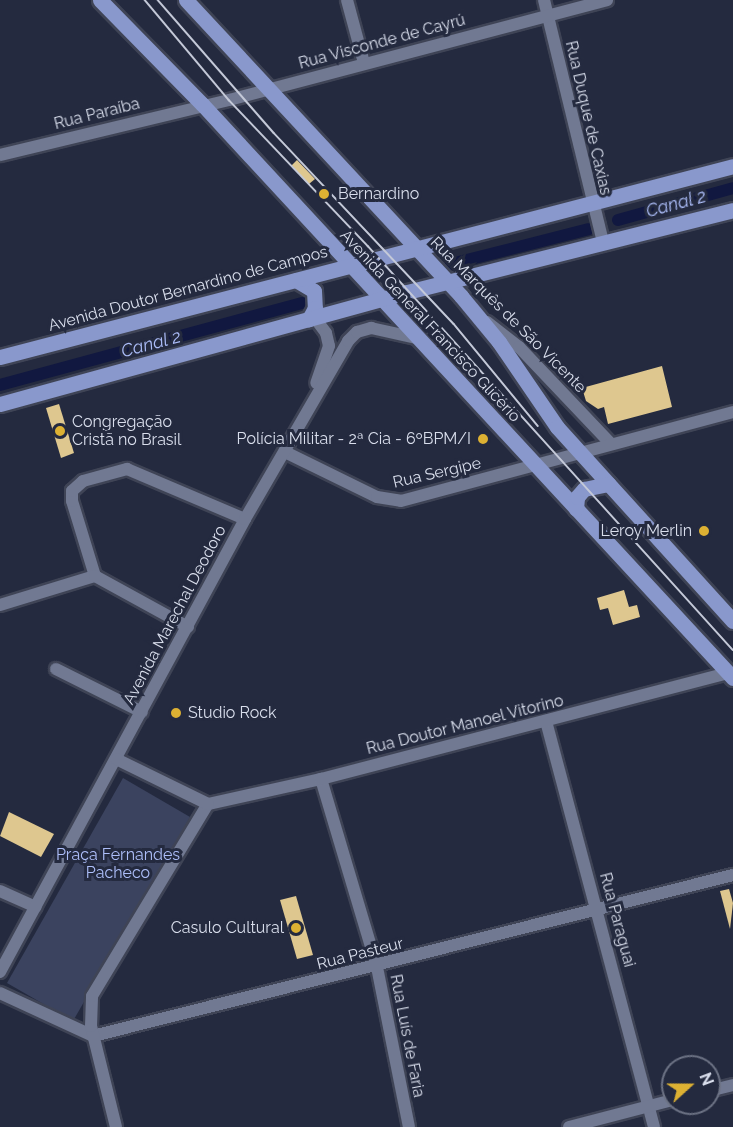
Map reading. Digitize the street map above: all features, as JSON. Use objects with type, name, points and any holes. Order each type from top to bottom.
[{"type":"main road","name":"Avenida General Francisco Glicério","points":[[100,0],[202,104],[416,338],[731,675]]},
{"type":"main road","name":"Rua Marquês de São Vicente","points":[[186,0],[271,89],[476,313]]},
{"type":"main road","name":"Avenida Doutor Bernardino de Campos","points":[[0,357],[733,166]]},
{"type":"main road","points":[[0,404],[381,299],[733,210]]},
{"type":"main road","points":[[296,280],[314,291],[315,308],[312,318]]},
{"type":"main road","name":"Avenida General Francisco Glicério","points":[[476,313],[549,418],[733,621]]},
{"type":"main road","points":[[576,509],[577,497],[584,489],[608,484]]},
{"type":"street","points":[[347,0],[364,63]]},
{"type":"street","name":"Rua Duque de Caxias","points":[[544,0],[590,203],[603,242]]},
{"type":"street","name":"Rua Visconde de Cayrú","points":[[202,104],[271,89],[607,0]]},
{"type":"street","name":"Rua Paraíba","points":[[0,155],[202,104]]},
{"type":"street","name":"Rua Marquês de São Vicente","points":[[476,313],[519,346],[610,443]]},
{"type":"street","points":[[302,418],[328,352],[326,333],[312,318]]},
{"type":"street","name":"Avenida Marechal Deodoro","points":[[0,972],[245,519],[285,452],[302,418],[354,334],[371,328],[416,338]]},
{"type":"street","name":"Rua Sergipe","points":[[285,452],[377,497],[395,501],[733,412]]},
{"type":"street","points":[[188,627],[95,576],[72,501],[72,491],[83,481],[127,469],[245,519]]},
{"type":"street","points":[[0,605],[95,576]]},
{"type":"street","points":[[56,669],[142,711]]},
{"type":"street","name":"Rua Doutor Manoel Vitorino","points":[[208,804],[321,779],[731,675]]},
{"type":"street","name":"Rua Paraguai","points":[[546,721],[654,1127]]},
{"type":"street","points":[[116,759],[208,804],[92,996],[89,1015],[116,1127]]},
{"type":"street","name":"Rua Luís de Faria","points":[[321,779],[377,967],[408,1127]]},
{"type":"street","name":"Rua Pasteur","points":[[93,1036],[377,967],[733,875]]},
{"type":"street","points":[[0,891],[36,907]]},
{"type":"street","points":[[0,993],[93,1036]]},
{"type":"street","points":[[569,1127],[661,1103]]},
{"type":"green space","name":"Praça Fernandes Pacheco","points":[[123,778],[190,817],[73,1021],[7,983]]},
{"type":"building","points":[[297,160],[315,179],[309,184],[291,166]]},
{"type":"building","points":[[662,366],[672,407],[608,424],[604,407],[598,409],[586,401],[582,388]]},
{"type":"building","name":"Congregação Cristã no Brasil","points":[[59,404],[74,453],[61,458],[46,408]]},
{"type":"building","points":[[624,590],[629,607],[637,605],[640,617],[613,625],[608,608],[600,610],[597,598]]},
{"type":"building","points":[[9,812],[54,834],[41,857],[0,836]]},
{"type":"building","points":[[729,889],[733,903],[730,929],[720,891]]},
{"type":"building","name":"Casulo Cultural","points":[[296,896],[313,955],[297,959],[280,900]]},
{"type":"waterway","name":"Canal 2","points":[[618,220],[733,188]]},
{"type":"waterway","name":"Canal 2","points":[[451,264],[589,229]]},
{"type":"waterway","name":"Canal 2","points":[[0,385],[302,303]]},
{"type":"tram line","points":[[145,0],[229,100],[368,246],[733,650]]},
{"type":"tram line","points":[[158,0],[274,133],[454,324],[538,426]]},
{"type":"place","name":"Bernardino","points":[[324,194]]},
{"type":"place","name":"Congregação Cristã no Brasil","points":[[60,431]]},
{"type":"place","name":"Polícia Militar - 2ª Cia - 6ºBPM/I","points":[[483,439]]},
{"type":"place","name":"Leroy Merlin","points":[[704,531]]},
{"type":"place","name":"Studio Rock","points":[[176,713]]},
{"type":"place","name":"Casulo Cultural","points":[[296,928]]}]
